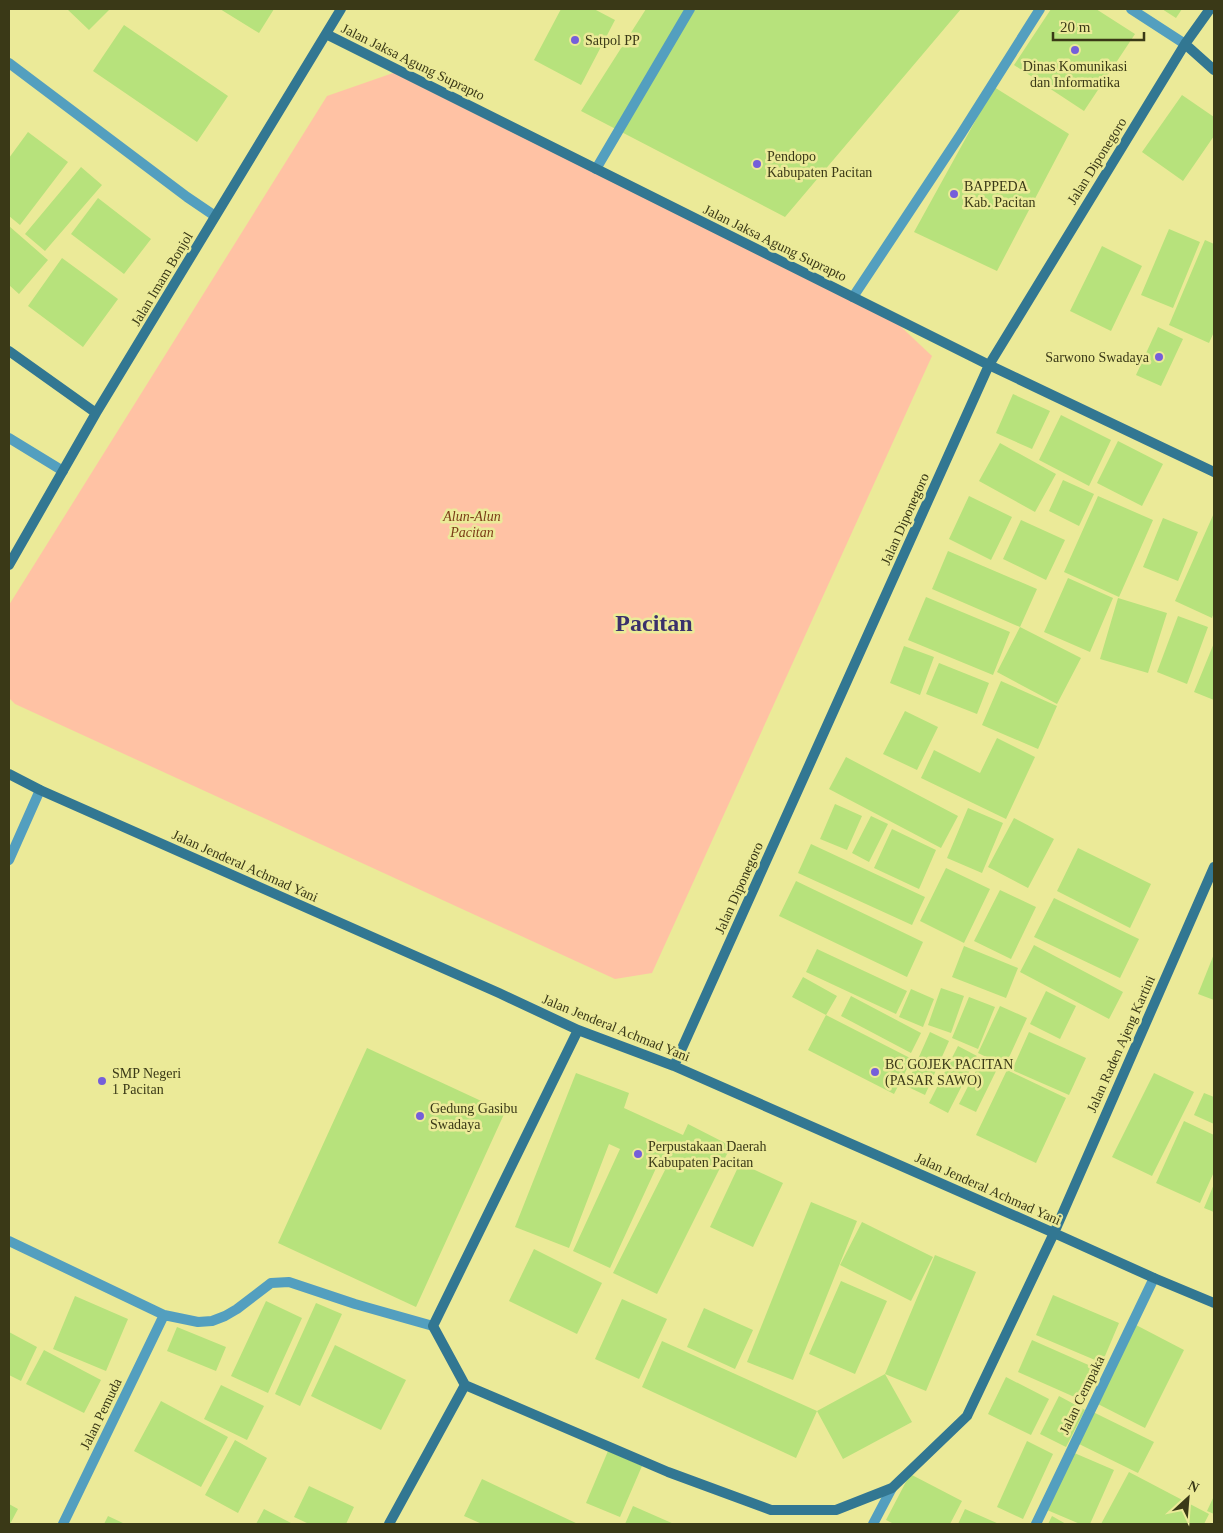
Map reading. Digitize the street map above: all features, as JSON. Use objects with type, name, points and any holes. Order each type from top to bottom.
[{"type":"main road","name":"Jalan Imam Bonjol","points":[[9,565],[96,413],[341,9]]},
{"type":"main road","name":"Jalan Diponegoro","points":[[674,1066],[988,365],[1185,44],[1210,9]]},
{"type":"main road","name":"Jalan Jaksa Agung Suprapto","points":[[326,34],[988,365],[1214,472]]},
{"type":"main road","points":[[1185,44],[1214,70]]},
{"type":"main road","points":[[9,351],[96,413]]},
{"type":"main road","name":"Jalan Jenderal Achmad Yani","points":[[9,774],[40,790],[499,993],[578,1030],[674,1066],[1214,1303]]},
{"type":"main road","name":"Jalan Raden Ajeng Kartini","points":[[892,1488],[967,1416],[1054,1232],[1214,867]]},
{"type":"main road","points":[[578,1030],[433,1326],[465,1385],[668,1472],[771,1510],[836,1510],[892,1488]]},
{"type":"main road","points":[[389,1524],[465,1385]]},
{"type":"street","points":[[596,169],[690,9]]},
{"type":"street","points":[[853,297],[1040,9]]},
{"type":"street","points":[[1131,9],[1185,44]]},
{"type":"street","points":[[9,63],[187,198],[215,216]]},
{"type":"street","points":[[9,438],[63,471]]},
{"type":"street","points":[[9,860],[40,790]]},
{"type":"street","points":[[9,1241],[164,1315],[198,1322],[225,1316],[238,1309],[271,1283],[289,1282],[355,1304],[433,1326]]},
{"type":"street","name":"Jalan Cempaka","points":[[1036,1524],[1154,1278]]},
{"type":"street","name":"Jalan Pemuda","points":[[63,1524],[164,1315]]},
{"type":"street","points":[[873,1524],[892,1488]]},
{"type":"green space","name":"Alun-Alun Pacitan","points":[[396,72],[897,323],[932,356],[652,973],[615,979],[15,704],[9,698],[9,605],[327,96]]},
{"type":"building","points":[[67,9],[110,9],[89,30]]},
{"type":"building","points":[[220,9],[274,9],[259,33]]},
{"type":"building","name":"Satpol PP","points":[[561,9],[594,9],[615,20],[581,85],[534,60]]},
{"type":"building","name":"Pendopo Kabupaten Pacitan","points":[[646,9],[961,9],[785,217],[581,111]]},
{"type":"building","name":"Dinas Komunikasi dan Informatika","points":[[1051,9],[1096,9],[1135,34],[1084,111],[1014,65]]},
{"type":"building","points":[[1162,9],[1182,9],[1176,18]]},
{"type":"building","points":[[124,25],[228,96],[197,142],[93,71]]},
{"type":"building","points":[[994,87],[1069,134],[997,271],[914,232]]},
{"type":"building","points":[[1182,95],[1214,117],[1214,136],[1183,181],[1142,152]]},
{"type":"building","points":[[28,132],[68,162],[20,225],[9,216],[9,158]]},
{"type":"building","points":[[81,167],[102,185],[45,251],[25,234]]},
{"type":"building","points":[[98,198],[151,239],[124,274],[71,234]]},
{"type":"building","points":[[9,226],[48,260],[19,294],[9,285]]},
{"type":"building","points":[[1169,229],[1200,242],[1173,308],[1141,295]]},
{"type":"building","points":[[1205,240],[1214,244],[1214,332],[1209,343],[1169,325]]},
{"type":"building","points":[[1102,246],[1142,266],[1111,331],[1070,311]]},
{"type":"building","points":[[62,258],[118,299],[83,347],[28,306]]},
{"type":"building","name":"Sarwono Swadaya","points":[[1158,327],[1183,339],[1161,386],[1136,375]]},
{"type":"building","points":[[1013,394],[1050,411],[1032,449],[996,433]]},
{"type":"building","points":[[1061,415],[1111,440],[1089,486],[1039,460]]},
{"type":"building","points":[[1118,441],[1163,464],[1142,506],[1097,483]]},
{"type":"building","points":[[1000,443],[1056,474],[1035,512],[979,481]]},
{"type":"building","points":[[1063,480],[1094,494],[1079,526],[1049,511]]},
{"type":"building","points":[[969,496],[1012,517],[991,560],[949,539]]},
{"type":"building","points":[[1098,496],[1153,520],[1119,597],[1064,572]]},
{"type":"building","points":[[1214,513],[1214,612],[1212,618],[1175,601]]},
{"type":"building","points":[[1163,518],[1198,532],[1178,581],[1143,567]]},
{"type":"building","points":[[1021,520],[1065,540],[1046,580],[1003,559]]},
{"type":"building","points":[[948,551],[1037,589],[1020,627],[932,589]]},
{"type":"building","points":[[1068,578],[1113,598],[1090,652],[1044,632]]},
{"type":"building","points":[[926,597],[1010,632],[993,675],[908,640]]},
{"type":"building","points":[[1118,598],[1167,613],[1148,673],[1100,659]]},
{"type":"building","points":[[1178,616],[1208,627],[1187,684],[1157,672]]},
{"type":"building","points":[[1020,627],[1081,658],[1057,704],[997,672]]},
{"type":"building","points":[[1214,643],[1214,700],[1194,692]]},
{"type":"building","points":[[904,646],[934,657],[920,695],[890,683]]},
{"type":"building","points":[[939,663],[989,683],[977,714],[926,694]]},
{"type":"building","points":[[1001,681],[1057,706],[1038,749],[982,725]]},
{"type":"building","points":[[905,711],[938,727],[917,770],[883,754]]},
{"type":"building","points":[[997,738],[1035,757],[1006,819],[921,778],[934,750],[980,773]]},
{"type":"building","points":[[846,757],[958,816],[941,848],[829,789]]},
{"type":"building","points":[[835,804],[862,816],[847,850],[820,839]]},
{"type":"building","points":[[968,808],[1003,823],[982,873],[947,858]]},
{"type":"building","points":[[871,816],[888,824],[869,862],[852,853]]},
{"type":"building","points":[[1014,818],[1054,839],[1028,888],[988,867]]},
{"type":"building","points":[[892,829],[936,850],[919,889],[874,868]]},
{"type":"building","points":[[811,844],[925,897],[912,925],[798,873]]},
{"type":"building","points":[[1078,848],[1151,884],[1130,928],[1057,891]]},
{"type":"building","points":[[946,868],[990,889],[964,943],[920,921]]},
{"type":"building","points":[[796,881],[923,942],[907,977],[779,916]]},
{"type":"building","points":[[1000,890],[1036,907],[1011,959],[974,941]]},
{"type":"building","points":[[1054,898],[1139,939],[1120,978],[1034,937]]},
{"type":"building","points":[[1034,945],[1123,992],[1109,1019],[1020,972]]},
{"type":"building","points":[[964,946],[1018,968],[1006,998],[952,977]]},
{"type":"building","points":[[817,949],[907,991],[896,1014],[806,972]]},
{"type":"building","points":[[1214,954],[1214,1000],[1198,994]]},
{"type":"building","points":[[803,977],[837,996],[826,1015],[792,997]]},
{"type":"building","points":[[941,988],[964,996],[951,1033],[928,1025]]},
{"type":"building","points":[[911,989],[934,999],[923,1027],[899,1017]]},
{"type":"building","points":[[1046,991],[1076,1006],[1060,1039],[1030,1024]]},
{"type":"building","points":[[851,996],[921,1033],[911,1053],[841,1016]]},
{"type":"building","points":[[969,997],[995,1007],[978,1049],[952,1038]]},
{"type":"building","points":[[1000,1006],[1027,1018],[1005,1066],[978,1053]]},
{"type":"building","points":[[826,1015],[912,1059],[894,1094],[808,1050]]},
{"type":"building","points":[[930,1032],[949,1041],[925,1095],[906,1086]]},
{"type":"building","points":[[1029,1032],[1086,1058],[1069,1095],[1012,1070]]},
{"type":"building","points":[[958,1046],[977,1056],[948,1113],[929,1103]]},
{"type":"building","points":[[367,1048],[505,1112],[416,1307],[278,1243]]},
{"type":"building","points":[[982,1059],[998,1067],[976,1112],[959,1104]]},
{"type":"building","points":[[1007,1070],[1066,1098],[1036,1163],[976,1135]]},
{"type":"building","points":[[576,1073],[629,1093],[624,1108],[683,1135],[688,1124],[731,1146],[657,1294],[613,1273],[665,1170],[657,1166],[610,1268],[573,1251],[620,1149],[609,1144],[569,1248],[515,1227]]},
{"type":"building","points":[[1154,1073],[1194,1092],[1152,1176],[1112,1157]]},
{"type":"building","points":[[1204,1093],[1214,1097],[1214,1124],[1194,1115]]},
{"type":"building","points":[[1184,1121],[1214,1135],[1214,1172],[1200,1203],[1156,1183]]},
{"type":"building","points":[[740,1163],[783,1183],[753,1247],[710,1227]]},
{"type":"building","points":[[1214,1184],[1214,1212],[1204,1208]]},
{"type":"building","points":[[811,1202],[857,1221],[793,1380],[747,1362]]},
{"type":"building","points":[[862,1222],[933,1257],[911,1301],[840,1265]]},
{"type":"building","points":[[534,1249],[602,1283],[577,1334],[509,1301]]},
{"type":"building","points":[[935,1255],[976,1272],[926,1391],[885,1374]]},
{"type":"building","points":[[841,1281],[887,1301],[855,1374],[809,1354]]},
{"type":"building","points":[[1053,1295],[1119,1323],[1102,1363],[1036,1335]]},
{"type":"building","points":[[75,1296],[128,1319],[106,1371],[53,1349]]},
{"type":"building","points":[[622,1299],[667,1319],[639,1379],[595,1359]]},
{"type":"building","points":[[266,1301],[302,1318],[268,1393],[231,1376]]},
{"type":"building","points":[[316,1303],[342,1314],[300,1406],[275,1394]]},
{"type":"building","points":[[704,1308],[753,1330],[735,1369],[687,1347]]},
{"type":"building","points":[[1136,1325],[1184,1350],[1145,1428],[1096,1403]]},
{"type":"building","points":[[177,1327],[226,1347],[216,1371],[167,1351]]},
{"type":"building","points":[[9,1332],[37,1347],[21,1381],[9,1375]]},
{"type":"building","points":[[1032,1340],[1093,1367],[1079,1399],[1018,1372]]},
{"type":"building","points":[[662,1341],[817,1411],[796,1458],[642,1387]]},
{"type":"building","points":[[335,1345],[406,1380],[381,1430],[311,1396]]},
{"type":"building","points":[[44,1350],[101,1380],[84,1413],[26,1384]]},
{"type":"building","points":[[885,1374],[912,1422],[843,1459],[817,1411]]},
{"type":"building","points":[[1006,1377],[1049,1399],[1031,1435],[988,1414]]},
{"type":"building","points":[[221,1385],[264,1406],[247,1440],[204,1419]]},
{"type":"building","points":[[1059,1396],[1085,1410],[1066,1447],[1040,1434]]},
{"type":"building","points":[[161,1401],[228,1437],[201,1487],[134,1451]]},
{"type":"building","points":[[1093,1412],[1154,1442],[1138,1473],[1077,1443]]},
{"type":"building","points":[[235,1440],[267,1458],[238,1513],[205,1495]]},
{"type":"building","points":[[1027,1441],[1053,1454],[1023,1519],[997,1507]]},
{"type":"building","points":[[608,1451],[642,1466],[620,1517],[586,1503]]},
{"type":"building","points":[[1072,1452],[1114,1470],[1090,1524],[1080,1524],[1047,1510]]},
{"type":"building","points":[[1129,1472],[1209,1514],[1204,1524],[1101,1524]]},
{"type":"building","points":[[910,1474],[962,1501],[950,1524],[894,1524],[886,1520]]},
{"type":"building","points":[[482,1479],[578,1524],[482,1524],[464,1516]]},
{"type":"building","points":[[309,1486],[354,1507],[346,1524],[309,1524],[294,1517]]},
{"type":"building","points":[[1214,1496],[1214,1514],[1207,1511]]},
{"type":"building","points":[[9,1504],[18,1509],[10,1524],[9,1524]]},
{"type":"building","points":[[633,1506],[674,1524],[625,1524]]},
{"type":"building","points":[[264,1509],[293,1524],[256,1524]]},
{"type":"building","points":[[965,1509],[999,1524],[958,1524]]},
{"type":"building","points":[[108,1516],[125,1524],[104,1524]]},
{"type":"building","points":[[1052,1516],[1066,1524],[1048,1524]]},
{"type":"place","name":"Satpol PP","points":[[575,40]]},
{"type":"place","name":"Dinas Komunikasi dan Informatika","points":[[1075,50]]},
{"type":"place","name":"Pendopo Kabupaten Pacitan","points":[[757,164]]},
{"type":"place","name":"BAPPEDA Kab. Pacitan","points":[[954,194]]},
{"type":"place","name":"Sarwono Swadaya","points":[[1159,357]]},
{"type":"place","name":"BC GOJEK PACITAN (PASAR SAWO)","points":[[875,1072]]},
{"type":"place","name":"SMP Negeri 1 Pacitan","points":[[102,1081]]},
{"type":"place","name":"Gedung Gasibu Swadaya","points":[[420,1116]]},
{"type":"place","name":"Perpustakaan Daerah Kabupaten Pacitan","points":[[638,1154]]},
{"type":"district","name":"Pacitan","points":[[654,623]]}]
